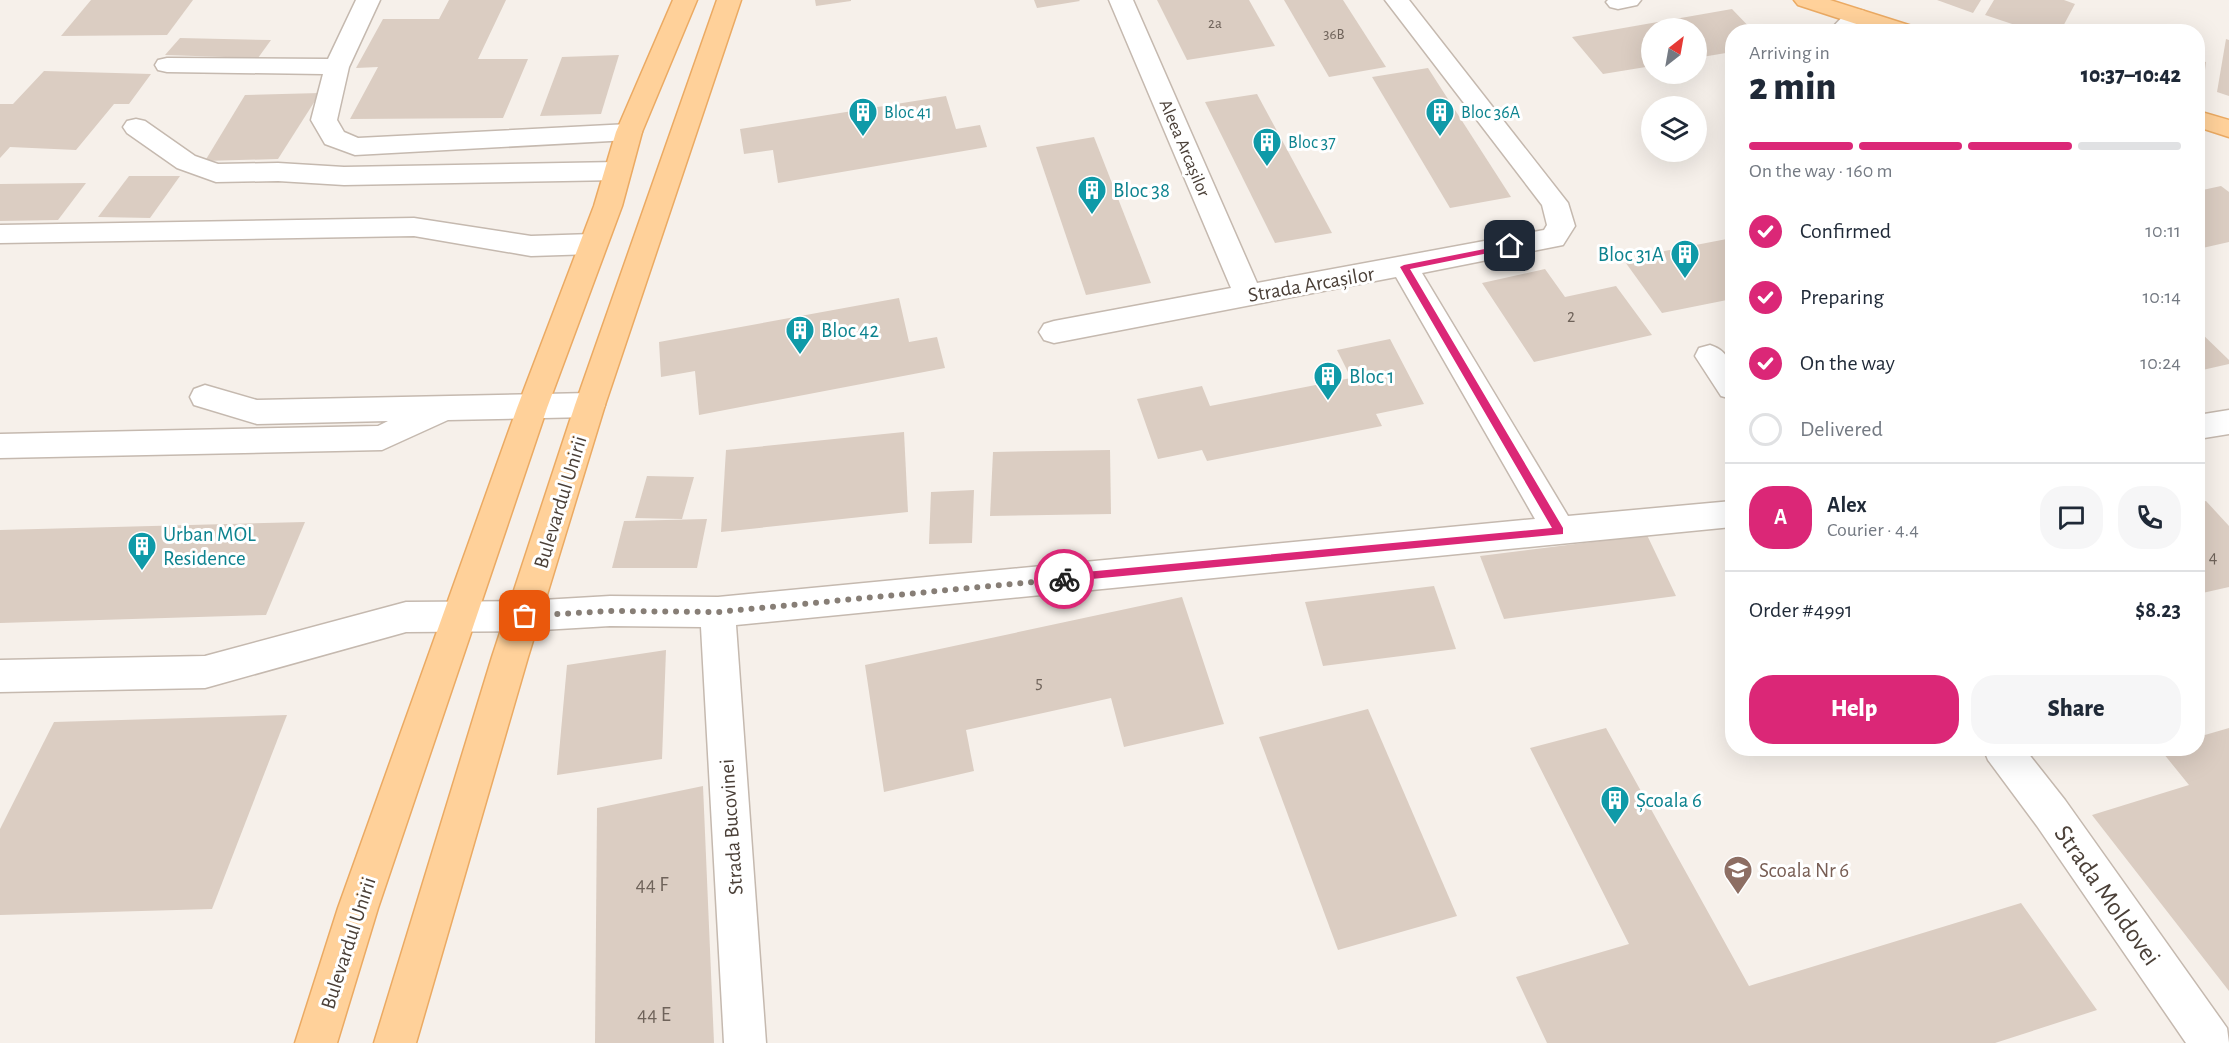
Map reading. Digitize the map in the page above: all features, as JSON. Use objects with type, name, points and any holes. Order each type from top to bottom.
[{"type":"main road","points":[[593,244],[629,132],[685,0]]},
{"type":"main road","name":"Bulevardul Unirii","points":[[395,1043],[510,657],[525,616],[590,405],[729,0]]},
{"type":"main road","points":[[1806,0],[1848,24]]},
{"type":"main road","points":[[2205,121],[2229,129]]},
{"type":"main road","name":"Bulevardul Unirii","points":[[316,1043],[358,908],[532,408],[593,244]]},
{"type":"street","points":[[369,0],[337,67],[324,120],[334,138],[356,147],[629,132]]},
{"type":"street","name":"Aleea Arcașilor","points":[[1121,0],[1248,295]]},
{"type":"street","name":"Strada Arcașilor","points":[[1054,332],[1552,238],[1561,226],[1555,202],[1397,0]]},
{"type":"street","points":[[167,65],[337,67]]},
{"type":"street","points":[[136,127],[186,162],[216,173],[344,176],[618,171]]},
{"type":"street","points":[[0,234],[414,227],[531,246],[593,244]]},
{"type":"street","points":[[1404,267],[1559,531]]},
{"type":"street","points":[[1710,356],[1725,378]]},
{"type":"street","points":[[205,397],[257,412],[590,405]]},
{"type":"street","points":[[0,446],[382,438],[442,409]]},
{"type":"street","points":[[2205,426],[2229,422]]},
{"type":"street","points":[[0,676],[205,672],[406,617],[525,616],[610,611],[718,612],[1725,515]]},
{"type":"street","name":"Strada Bucovinei","points":[[718,612],[745,1043]]},
{"type":"street","name":"Strada Moldovei","points":[[2007,756],[2051,813],[2212,1043]]},
{"type":"building","points":[[91,0],[193,0],[167,35],[61,36]]},
{"type":"building","points":[[449,0],[506,0],[478,59],[528,59],[503,118],[350,119],[378,67],[356,68],[383,19],[439,19]]},
{"type":"building","points":[[815,0],[851,0],[851,1],[816,6]]},
{"type":"building","points":[[1034,0],[1079,0],[1080,1],[1037,8]]},
{"type":"building","points":[[1157,0],[1249,0],[1275,46],[1187,60]]},
{"type":"building","points":[[1284,0],[1343,0],[1386,67],[1329,77]]},
{"type":"building","points":[[1937,0],[1981,0],[1973,13]]},
{"type":"building","points":[[1994,0],[2064,0],[2075,4],[2064,24],[2012,24],[1985,15]]},
{"type":"building","points":[[1732,9],[1746,24],[1725,24],[1725,53],[1707,56],[1707,18],[1681,18]]},
{"type":"building","points":[[1641,25],[1641,68],[1603,74],[1572,37]]},
{"type":"building","points":[[180,38],[271,40],[258,58],[165,55]]},
{"type":"building","points":[[2226,39],[2229,40],[2229,96],[2217,92]]},
{"type":"building","points":[[619,55],[601,114],[540,116],[562,57]]},
{"type":"building","name":"Bloc 36A","points":[[1428,68],[1511,197],[1450,208],[1372,77]]},
{"type":"building","points":[[44,71],[151,74],[129,104],[114,104],[76,150],[10,147],[0,158],[0,104],[13,104]]},
{"type":"building","points":[[320,93],[278,159],[205,161],[245,95]]},
{"type":"building","name":"Bloc 37","points":[[1257,94],[1332,233],[1275,243],[1205,102]]},
{"type":"building","name":"Bloc 41","points":[[946,96],[956,129],[980,125],[987,147],[778,183],[773,150],[744,154],[740,129]]},
{"type":"building","name":"Bloc 38","points":[[1094,137],[1151,283],[1086,295],[1036,147]]},
{"type":"building","points":[[129,176],[180,176],[150,218],[98,217]]},
{"type":"building","points":[[86,183],[58,220],[0,221],[0,184]]},
{"type":"building","points":[[2221,186],[2229,192],[2229,242],[2205,247],[2205,189]]},
{"type":"building","name":"Bloc 31A","points":[[1725,239],[1725,300],[1662,313],[1623,259]]},
{"type":"building","points":[[1545,269],[1565,297],[1616,286],[1652,335],[1534,362],[1482,283]]},
{"type":"building","name":"Bloc 42","points":[[899,298],[909,342],[937,337],[945,368],[699,415],[695,371],[661,377],[659,342]]},
{"type":"building","points":[[2205,337],[2229,360],[2229,364],[2205,369]]},
{"type":"building","name":"Bloc 1","points":[[1390,339],[1424,404],[1376,414],[1382,426],[1207,461],[1202,450],[1158,459],[1137,399],[1202,386],[1210,406],[1351,378],[1337,350]]},
{"type":"building","points":[[904,432],[908,512],[721,532],[726,450]]},
{"type":"building","points":[[1110,450],[1111,514],[990,516],[993,452]]},
{"type":"building","points":[[647,476],[694,477],[682,519],[635,518]]},
{"type":"building","points":[[974,490],[972,543],[929,544],[931,492]]},
{"type":"building","points":[[2205,501],[2229,526],[2229,587],[2205,592]]},
{"type":"building","points":[[707,519],[697,568],[612,568],[624,521]]},
{"type":"building","name":"Urban MOL Residence","points":[[305,522],[266,615],[0,623],[0,530]]},
{"type":"building","points":[[1647,535],[1676,596],[1504,619],[1480,556]]},
{"type":"building","points":[[1434,586],[1456,649],[1323,666],[1305,602]]},
{"type":"building","points":[[1182,597],[1224,724],[1124,747],[1111,698],[966,730],[974,771],[884,792],[865,665]]},
{"type":"building","points":[[666,650],[662,759],[557,775],[567,665]]},
{"type":"building","points":[[1368,709],[1457,916],[1338,950],[1259,737]]},
{"type":"building","points":[[287,715],[212,909],[0,915],[0,829],[54,722]]},
{"type":"building","name":"Școala 6","points":[[1606,728],[1749,986],[2021,903],[2097,1010],[1995,1043],[1547,1043],[1516,977],[1629,944],[1530,748]]},
{"type":"building","points":[[2229,728],[2229,991],[2092,815],[2189,785],[2165,756],[2205,756],[2205,735]]},
{"type":"building","points":[[703,786],[714,1043],[595,1043],[597,808]]},
{"type":"way so far","points":[[525,616],[610,611],[718,612],[1064,579]]},
{"type":"place","name":"Bloc 41","points":[[863,138]]},
{"type":"place","name":"Bloc 36A","points":[[1440,138]]},
{"type":"place","name":"Bloc 37","points":[[1267,168]]},
{"type":"place","name":"Bloc 38","points":[[1092,216]]},
{"type":"place","name":"Bloc 31A","points":[[1685,280]]},
{"type":"place","name":"Bloc 42","points":[[800,356]]},
{"type":"place","name":"Bloc 1","points":[[1328,402]]},
{"type":"place","name":"Urban MOL Residence","points":[[142,572]]},
{"type":"place","name":"Școala 6","points":[[1615,826]]},
{"type":"place","name":"Scoala Nr 6","points":[[1738,896]]},
{"type":"route","points":[[1064,579],[1559,531],[1404,267],[1510,246]]}]
